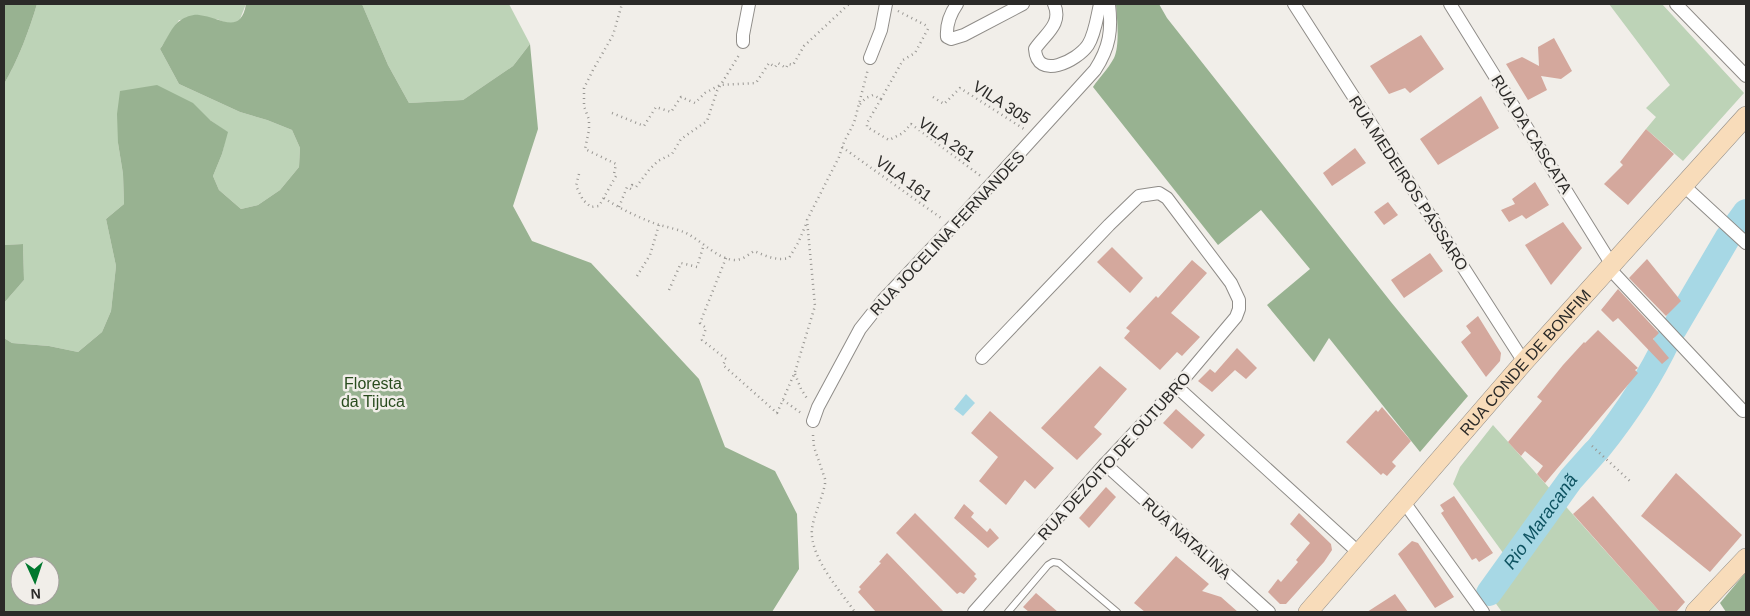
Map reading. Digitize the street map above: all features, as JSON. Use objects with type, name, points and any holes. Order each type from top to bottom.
[{"type":"main road","name":"RUA CONDE DE BONFIM","points":[[1308,612],[1524,362],[1746,116]]},
{"type":"main road","points":[[1695,612],[1746,558]]},
{"type":"street","points":[[743,42],[749,4]]},
{"type":"street","points":[[870,58],[881,30],[886,4]]},
{"type":"street","points":[[957,4],[948,21],[947,37],[951,39],[957,38],[1023,4]]},
{"type":"street","points":[[1054,4],[1057,12],[1056,21],[1035,49],[1036,57],[1042,63],[1054,66],[1081,54],[1089,43],[1100,4]]},
{"type":"street","name":"RUA JOCELINA FERNANDES","points":[[813,421],[818,407],[860,329],[883,300],[1095,70],[1108,44],[1110,30],[1108,4]]},
{"type":"street","name":"RUA MEDEIROS PÁSSARO","points":[[1294,4],[1524,362]]},
{"type":"street","name":"RUA DA CASCATA","points":[[1450,4],[1611,266],[1667,330],[1743,411]]},
{"type":"street","points":[[1676,4],[1746,76]]},
{"type":"street","points":[[1683,185],[1742,239]]},
{"type":"street","name":"RUA DEZOITO DE OUTUBRO","points":[[974,612],[1105,464],[1177,387],[1236,317],[1239,300],[1231,283],[1168,198],[1158,193],[1139,196],[1109,224],[982,358]]},
{"type":"street","points":[[1177,387],[1358,552]]},
{"type":"street","name":"RUA NATALINA","points":[[1105,464],[1268,612]]},
{"type":"street","points":[[1404,502],[1483,612]]},
{"type":"lane","points":[[1008,612],[1048,565],[1053,562],[1059,563],[1117,612]]},
{"type":"path","points":[[579,174],[576,186],[587,205],[598,206],[616,176],[614,174],[616,164],[585,149],[589,120],[584,106],[584,88],[592,70],[613,35],[622,4]]},
{"type":"path","points":[[612,113],[644,126],[656,108],[671,112],[681,97],[695,103],[705,93],[720,85],[756,83],[768,63],[775,67],[778,63],[786,68],[788,64],[793,65],[804,46],[849,4]]},
{"type":"path","points":[[886,4],[947,37]]},
{"type":"path","points":[[859,105],[866,98],[873,95],[881,99],[903,60],[915,53],[929,28]]},
{"type":"path","points":[[619,207],[627,187],[630,189],[632,185],[636,187],[653,165],[672,154],[681,139],[707,121],[720,85],[738,57],[743,42]]},
{"type":"path","points":[[604,198],[659,225],[684,232],[726,258],[736,261],[754,251],[770,258],[782,260],[789,258],[798,243],[854,122],[870,58]]},
{"type":"path","name":"VILA 305","points":[[933,97],[944,104],[960,88],[1035,136]]},
{"type":"path","name":"VILA 261","points":[[881,99],[867,123],[867,127],[889,140],[903,133],[911,124],[991,184]]},
{"type":"path","name":"VILA 161","points":[[842,147],[953,226]]},
{"type":"path","points":[[726,258],[700,323],[706,328],[702,340],[726,360],[723,365],[777,413],[795,372],[816,306],[808,220]]},
{"type":"path","points":[[637,276],[650,255],[659,225]]},
{"type":"path","points":[[669,290],[671,282],[681,264],[698,267],[704,244]]},
{"type":"path","points":[[795,372],[806,398],[818,407]]},
{"type":"path","points":[[783,400],[813,421],[814,447],[825,479],[823,493],[814,520],[813,543],[822,564],[855,612]]},
{"type":"path","points":[[1592,446],[1632,483]]},
{"type":"green space","points":[[4,4],[37,4],[23,45],[4,84]]},
{"type":"green space","points":[[37,4],[246,4],[240,19],[234,23],[226,23],[217,19],[179,20],[160,49],[179,84],[240,112],[292,130],[300,148],[299,167],[280,190],[258,205],[241,209],[219,190],[213,176],[222,154],[227,132],[210,120],[118,143],[123,174],[124,204],[106,219],[116,266],[111,311],[102,332],[78,352],[49,346],[12,343],[4,338],[4,303],[24,280],[23,244],[4,245],[4,84],[23,45]]},
{"type":"green space","name":"Floresta da Tijuca","points":[[246,4],[362,4],[388,65],[409,103],[463,100],[513,66],[530,44],[538,129],[513,206],[532,241],[591,263],[699,379],[725,447],[775,471],[797,514],[799,569],[772,612],[4,612],[4,338],[12,343],[49,346],[78,352],[102,332],[111,311],[116,266],[106,219],[124,204],[123,174],[118,143],[117,114],[120,91],[157,85],[193,103],[210,120],[228,132],[213,176],[219,190],[241,209],[258,205],[280,190],[299,167],[300,148],[292,130],[240,112],[179,84],[160,49],[178,22],[192,15],[207,16],[228,22],[239,20]]},
{"type":"green space","points":[[362,4],[509,4],[530,44],[513,66],[463,100],[409,103],[388,65]]},
{"type":"green space","points":[[1116,4],[1159,4],[1167,18],[1391,302],[1468,396],[1420,452],[1329,338],[1314,362],[1267,305],[1310,269],[1261,210],[1218,245],[1093,87],[1112,62],[1116,53],[1118,32]]},
{"type":"green space","points":[[1609,4],[1662,4],[1744,93],[1683,161],[1646,129],[1656,117],[1646,108],[1670,85]]},
{"type":"green space","points":[[23,244],[24,280],[4,303],[4,245]]},
{"type":"green space","points":[[1493,425],[1660,612],[1502,612],[1486,590],[1506,557],[1453,484],[1460,467]]},
{"type":"green space","points":[[1746,572],[1746,612],[1726,612],[1720,603]]},
{"type":"water","points":[[966,394],[975,403],[963,416],[954,409]]},
{"type":"building","points":[[1421,35],[1444,69],[1410,93],[1405,88],[1389,94],[1370,66]]},
{"type":"building","points":[[1554,38],[1572,71],[1561,79],[1541,76],[1547,90],[1528,100],[1506,64],[1522,57],[1539,66],[1538,47]]},
{"type":"building","points":[[1481,96],[1499,128],[1438,165],[1420,139]]},
{"type":"building","points":[[1646,129],[1674,154],[1628,205],[1604,184],[1623,165],[1620,162]]},
{"type":"building","points":[[1355,148],[1366,163],[1332,186],[1323,173]]},
{"type":"building","points":[[1535,182],[1549,205],[1526,219],[1522,215],[1509,222],[1501,210],[1515,204],[1512,199]]},
{"type":"building","points":[[1388,202],[1398,215],[1384,225],[1374,212]]},
{"type":"building","points":[[1563,222],[1582,248],[1551,285],[1525,245]]},
{"type":"building","points":[[1112,247],[1143,278],[1130,293],[1097,262]]},
{"type":"building","points":[[1430,253],[1443,271],[1404,298],[1391,280]]},
{"type":"building","points":[[1647,259],[1681,301],[1666,316],[1629,278]]},
{"type":"building","points":[[1192,260],[1207,273],[1171,313],[1200,337],[1182,356],[1177,352],[1160,370],[1124,338],[1130,331],[1126,328],[1156,296],[1158,298]]},
{"type":"building","points":[[1618,289],[1659,333],[1653,339],[1669,358],[1662,364],[1618,318],[1613,322],[1601,310]]},
{"type":"building","points":[[1478,316],[1501,353],[1500,361],[1486,377],[1461,342],[1471,333],[1466,326]]},
{"type":"building","points":[[1598,330],[1638,368],[1635,370],[1638,373],[1545,483],[1537,474],[1543,466],[1525,451],[1521,456],[1508,442],[1542,401],[1537,397],[1563,365]]},
{"type":"building","points":[[1237,348],[1257,368],[1246,379],[1235,370],[1212,392],[1198,381],[1210,369],[1215,373]]},
{"type":"building","points":[[1100,366],[1127,389],[1094,427],[1102,434],[1077,460],[1041,428]]},
{"type":"building","points":[[1382,407],[1411,441],[1392,462],[1396,466],[1387,476],[1383,473],[1381,475],[1346,442],[1376,410],[1378,412]]},
{"type":"building","points":[[1176,409],[1205,435],[1192,449],[1163,423]]},
{"type":"building","points":[[990,411],[1054,468],[1035,489],[1025,480],[1006,505],[979,481],[998,457],[971,433]]},
{"type":"building","points":[[1676,473],[1742,535],[1710,572],[1641,516]]},
{"type":"building","points":[[1106,487],[1116,497],[1089,528],[1079,518]]},
{"type":"building","points":[[1454,496],[1493,553],[1479,562],[1476,558],[1472,560],[1441,513],[1444,511],[1440,505]]},
{"type":"building","points":[[1593,496],[1685,602],[1676,612],[1660,612],[1573,514]]},
{"type":"building","points":[[964,504],[974,513],[971,517],[987,532],[990,528],[999,538],[988,548],[954,518]]},
{"type":"building","points":[[915,513],[976,574],[974,576],[977,579],[964,594],[960,592],[957,594],[896,533]]},
{"type":"building","points":[[1299,513],[1331,544],[1332,550],[1324,562],[1286,604],[1280,604],[1268,592],[1278,579],[1281,582],[1298,562],[1296,560],[1310,543],[1290,524]]},
{"type":"building","points":[[1412,541],[1418,543],[1454,597],[1435,608],[1398,554]]},
{"type":"building","points":[[887,553],[944,612],[876,612],[858,592],[861,589],[859,587],[881,563],[879,562]]},
{"type":"building","points":[[1176,556],[1209,584],[1202,591],[1221,597],[1238,612],[1145,612],[1134,603]]},
{"type":"building","points":[[1036,593],[1058,612],[1029,612],[1023,607]]},
{"type":"building","points":[[1395,594],[1408,612],[1367,612]]},
{"type":"waterway","name":"Rio Maracanã","points":[[1738,223],[1746,212]]},
{"type":"waterway","name":"Rio Maracanã","points":[[1674,329],[1728,237]]},
{"type":"waterway","name":"Rio Maracanã","points":[[1598,449],[1637,395],[1669,337]]},
{"type":"waterway","name":"Rio Maracanã","points":[[1489,593],[1571,479],[1595,452]]}]
